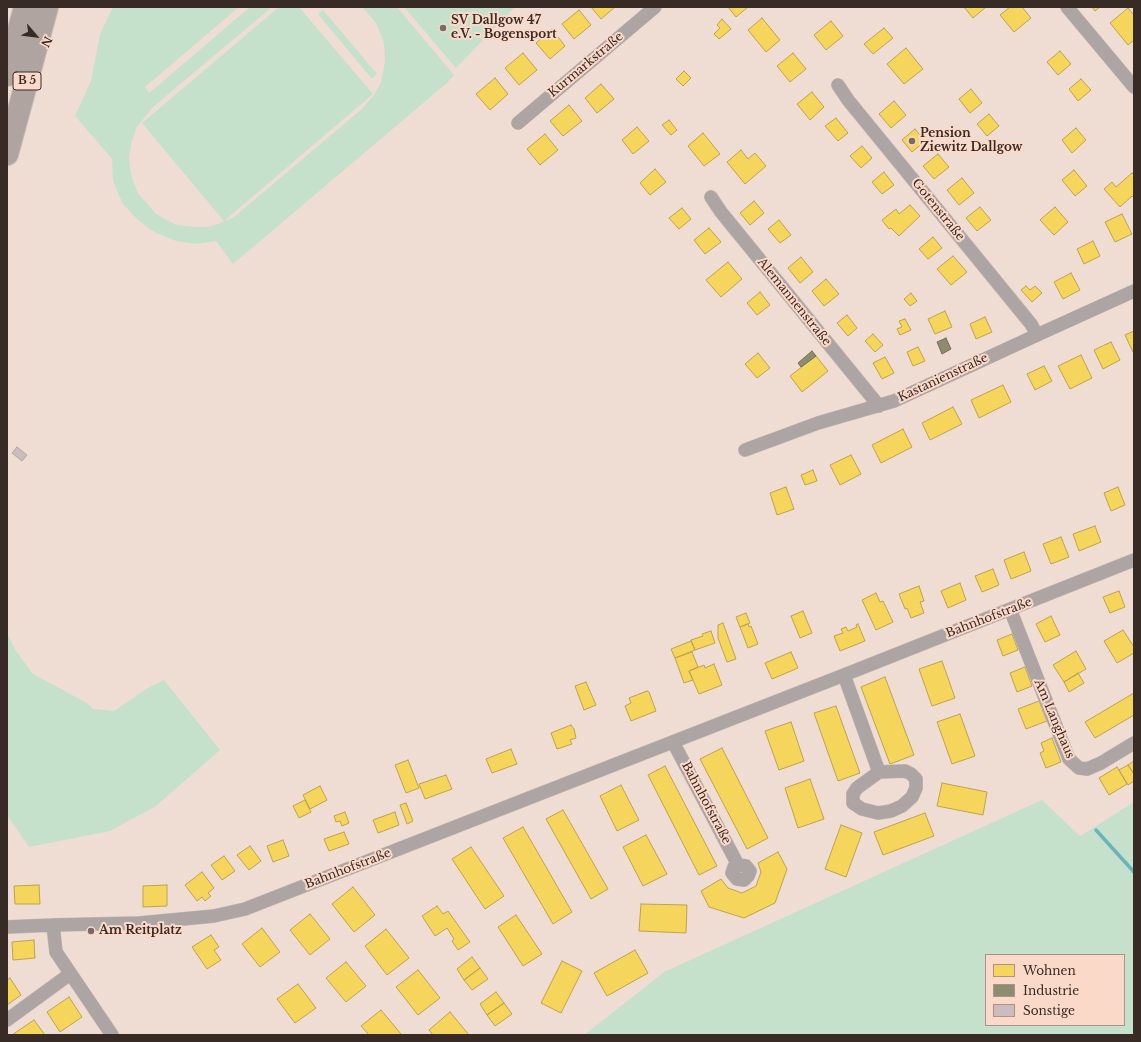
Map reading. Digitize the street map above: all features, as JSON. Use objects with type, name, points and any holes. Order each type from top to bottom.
[{"type":"highway","name":"B 5","points":[[7,75],[25,7]]},
{"type":"highway","name":"B 5","points":[[7,154],[47,7]]},
{"type":"street","name":"Kurmarkstraße","points":[[518,123],[655,7]]},
{"type":"street","points":[[1067,7],[1134,88]]},
{"type":"street","name":"Gotenstraße","points":[[838,85],[848,100],[1031,324],[1037,334]]},
{"type":"street","name":"Alemannenstraße","points":[[711,197],[721,212],[879,406]]},
{"type":"street","name":"Kastanienstraße","points":[[745,450],[818,423],[894,402],[1037,334],[1134,291]]},
{"type":"street","name":"Bahnhofstraße","points":[[7,927],[140,923],[214,916],[245,909],[1134,560]]},
{"type":"street","name":"Am Langhaus","points":[[1010,609],[1069,759],[1079,768],[1087,769],[1101,763],[1134,743]]},
{"type":"street","points":[[844,675],[879,772]]},
{"type":"street","name":"Bahnhofstraße","points":[[673,742],[738,865]]},
{"type":"street","points":[[904,771],[911,774],[916,779],[916,788],[912,797],[902,806],[891,811],[878,813],[862,809],[853,803],[854,794],[857,788],[879,772],[904,771]]},
{"type":"street","points":[[53,925],[56,952],[112,1035]]},
{"type":"street","points":[[7,1020],[70,974]]},
{"type":"green space","points":[[113,7],[239,7],[145,87],[149,93],[250,7],[272,7],[153,107],[136,128],[129,157],[133,181],[138,193],[156,214],[176,225],[206,227],[234,217],[363,108],[374,95],[381,82],[385,62],[385,51],[383,40],[376,23],[362,7],[397,7],[454,75],[447,83],[233,264],[216,241],[196,244],[176,241],[156,233],[136,218],[123,204],[117,191],[113,180],[112,159],[75,116],[91,81],[100,34]]},
{"type":"green space","points":[[279,7],[299,7],[373,94],[224,221],[142,123]]},
{"type":"green space","points":[[404,7],[515,7],[456,68]]},
{"type":"green space","points":[[323,10],[377,74],[372,79],[318,14]]},
{"type":"green space","points":[[7,633],[16,651],[33,674],[87,703],[93,709],[114,711],[146,689],[164,680],[220,750],[156,806],[110,831],[29,847],[7,815]]},
{"type":"green space","points":[[1042,800],[1080,836],[1134,802],[1134,1035],[584,1035],[664,972]]},
{"type":"building: Wohnen","points":[[591,7],[615,7],[601,19]]},
{"type":"building: Wohnen","points":[[728,7],[748,7],[736,17]]},
{"type":"building: Wohnen","points":[[964,7],[986,7],[973,18]]},
{"type":"building: Wohnen","points":[[1010,7],[1022,7],[1031,18],[1014,32],[1000,15]]},
{"type":"building: Wohnen","points":[[1092,7],[1100,7],[1095,11]]},
{"type":"building: Wohnen","points":[[1128,8],[1134,15],[1134,40],[1128,45],[1110,23]]},
{"type":"building: Wohnen","points":[[579,10],[591,25],[574,39],[562,24]]},
{"type":"building: Wohnen","points":[[762,18],[780,40],[766,52],[748,30]]},
{"type":"building: Wohnen","points":[[722,19],[731,29],[719,39],[714,34],[720,28],[717,25]]},
{"type":"building: Wohnen","points":[[831,21],[843,36],[826,50],[814,35]]},
{"type":"building: Wohnen","points":[[884,28],[893,38],[873,54],[864,44]]},
{"type":"building: Wohnen","points":[[552,29],[565,46],[550,59],[536,43]]},
{"type":"building: Wohnen","points":[[906,48],[923,69],[904,84],[887,64]]},
{"type":"building: Wohnen","points":[[1060,51],[1071,64],[1058,75],[1047,62]]},
{"type":"building: Wohnen","points":[[523,53],[537,70],[519,85],[505,68]]},
{"type":"building: Wohnen","points":[[793,53],[806,69],[790,82],[777,66]]},
{"type":"building: Wohnen","points":[[684,71],[691,78],[683,86],[676,79]]},
{"type":"building: Wohnen","points":[[495,78],[508,94],[490,110],[476,94]]},
{"type":"building: Wohnen","points":[[1081,79],[1091,90],[1078,101],[1069,89]]},
{"type":"building: Wohnen","points":[[601,84],[614,99],[597,113],[585,98]]},
{"type":"building: Wohnen","points":[[971,89],[982,103],[970,113],[959,99]]},
{"type":"building: Wohnen","points":[[812,92],[824,107],[810,120],[797,104]]},
{"type":"building: Wohnen","points":[[894,101],[906,115],[891,128],[879,114]]},
{"type":"building: Wohnen","points":[[569,105],[582,121],[563,136],[550,121]]},
{"type":"building: Wohnen","points":[[989,114],[999,126],[987,136],[977,124]]},
{"type":"building: Wohnen","points":[[836,118],[848,133],[838,141],[825,126]]},
{"type":"building: Wohnen","points":[[669,120],[677,130],[671,135],[662,125]]},
{"type":"building: Wohnen","points":[[637,127],[649,141],[633,154],[622,140]]},
{"type":"building: Wohnen","points":[[1076,128],[1086,140],[1072,153],[1062,140]]},
{"type":"building: Wohnen","points":[[915,129],[925,141],[912,152],[902,140]]},
{"type":"building: Wohnen","points":[[703,133],[720,154],[704,166],[688,146]]},
{"type":"building: Wohnen","points":[[545,134],[558,150],[540,165],[527,149]]},
{"type":"building: Wohnen","points":[[862,146],[872,158],[861,168],[850,156]]},
{"type":"building: Wohnen","points":[[741,150],[748,159],[755,153],[766,166],[745,184],[727,162]]},
{"type":"building: Wohnen","points":[[938,154],[949,167],[934,179],[923,166]]},
{"type":"building: Wohnen","points":[[655,169],[666,182],[650,195],[640,183]]},
{"type":"building: Wohnen","points":[[1074,170],[1087,186],[1075,196],[1062,180]]},
{"type":"building: Wohnen","points":[[884,172],[894,185],[882,194],[872,182]]},
{"type":"building: Wohnen","points":[[1132,173],[1134,175],[1134,198],[1132,196],[1120,207],[1104,189],[1112,182],[1116,187]]},
{"type":"building: Wohnen","points":[[962,178],[974,193],[959,205],[947,190]]},
{"type":"building: Wohnen","points":[[754,201],[764,213],[750,225],[740,213]]},
{"type":"building: Wohnen","points":[[910,205],[920,216],[899,236],[891,228],[889,229],[882,220],[896,209],[899,214]]},
{"type":"building: Wohnen","points":[[980,207],[991,220],[977,231],[966,218]]},
{"type":"building: Wohnen","points":[[1055,207],[1068,222],[1054,235],[1040,220]]},
{"type":"building: Wohnen","points":[[682,208],[691,219],[679,229],[669,218]]},
{"type":"building: Wohnen","points":[[1122,214],[1132,234],[1115,242],[1105,222]]},
{"type":"building: Wohnen","points":[[779,220],[791,235],[780,243],[768,229]]},
{"type":"building: Wohnen","points":[[709,228],[721,242],[705,254],[694,240]]},
{"type":"building: Wohnen","points":[[933,237],[942,248],[928,259],[919,249]]},
{"type":"building: Wohnen","points":[[1093,241],[1100,256],[1084,264],[1077,249]]},
{"type":"building: Wohnen","points":[[953,256],[967,272],[951,285],[937,269]]},
{"type":"building: Wohnen","points":[[801,257],[813,272],[800,283],[788,268]]},
{"type":"building: Wohnen","points":[[728,262],[742,279],[721,297],[706,280]]},
{"type":"building: Wohnen","points":[[1071,273],[1080,290],[1063,299],[1054,282]]},
{"type":"building: Wohnen","points":[[826,279],[839,294],[824,306],[812,291]]},
{"type":"building: Wohnen","points":[[1026,286],[1030,290],[1035,286],[1042,293],[1032,302],[1021,290]]},
{"type":"building: Wohnen","points":[[760,292],[770,305],[757,315],[747,303]]},
{"type":"building: Wohnen","points":[[911,293],[917,301],[910,306],[904,299]]},
{"type":"building: Wohnen","points":[[945,311],[952,327],[935,334],[928,319]]},
{"type":"building: Wohnen","points":[[847,315],[857,328],[848,336],[837,323]]},
{"type":"building: Wohnen","points":[[985,317],[992,332],[976,339],[970,324]]},
{"type":"building: Wohnen","points":[[905,319],[911,330],[900,335],[897,329],[902,327],[899,321]]},
{"type":"building: Wohnen","points":[[1134,331],[1134,352],[1133,352],[1125,335]]},
{"type":"building: Wohnen","points":[[873,334],[883,345],[875,352],[865,341]]},
{"type":"building: Wohnen","points":[[1111,342],[1120,360],[1103,369],[1094,350]]},
{"type":"building: Wohnen","points":[[918,347],[925,361],[913,366],[907,352]]},
{"type":"building: Wohnen","points":[[758,353],[770,368],[757,378],[745,364]]},
{"type":"building: Wohnen","points":[[1081,355],[1092,378],[1070,389],[1058,366]]},
{"type":"building: Wohnen","points":[[816,356],[828,371],[802,392],[790,376]]},
{"type":"building: Wohnen","points":[[885,357],[894,373],[882,379],[873,363]]},
{"type":"building: Wohnen","points":[[1044,366],[1052,381],[1035,390],[1027,374]]},
{"type":"building: Wohnen","points":[[1003,385],[1011,402],[979,418],[971,400]]},
{"type":"building: Wohnen","points":[[953,407],[962,424],[930,440],[922,423]]},
{"type":"building: Wohnen","points":[[903,429],[912,447],[881,463],[872,445]]},
{"type":"building: Wohnen","points":[[851,455],[861,474],[840,485],[830,465]]},
{"type":"building: Wohnen","points":[[813,470],[817,481],[805,485],[801,475]]},
{"type":"building: Wohnen","points":[[786,487],[794,509],[777,515],[770,493]]},
{"type":"building: Wohnen","points":[[1118,487],[1125,505],[1111,511],[1104,493]]},
{"type":"building: Wohnen","points":[[1095,526],[1101,542],[1079,551],[1073,534]]},
{"type":"building: Wohnen","points":[[1061,537],[1069,557],[1051,564],[1043,544]]},
{"type":"building: Wohnen","points":[[1024,552],[1031,571],[1011,579],[1004,560]]},
{"type":"building: Wohnen","points":[[993,569],[999,585],[982,592],[975,576]]},
{"type":"building: Wohnen","points":[[960,583],[966,600],[948,608],[941,591]]},
{"type":"building: Wohnen","points":[[919,586],[924,601],[920,602],[924,613],[911,618],[907,608],[905,609],[899,594]]},
{"type":"building: Wohnen","points":[[1119,591],[1125,607],[1110,613],[1103,597]]},
{"type":"building: Wohnen","points":[[876,593],[880,602],[883,601],[893,622],[876,630],[862,600]]},
{"type":"building: Wohnen","points":[[803,611],[812,633],[800,638],[791,616]]},
{"type":"building: Wohnen","points":[[746,613],[750,623],[740,627],[736,617]]},
{"type":"building: Wohnen","points":[[1051,616],[1060,635],[1045,642],[1036,624]]},
{"type":"building: Wohnen","points":[[723,623],[736,659],[727,662],[718,638],[718,625]]},
{"type":"building: Wohnen","points":[[748,624],[749,627],[751,626],[758,644],[748,648],[740,627]]},
{"type":"building: Wohnen","points":[[858,624],[865,641],[840,651],[834,636],[843,633],[841,629],[846,627],[848,631],[857,627],[856,625]]},
{"type":"building: Wohnen","points":[[1123,630],[1134,647],[1134,653],[1117,663],[1104,641]]},
{"type":"building: Wohnen","points":[[711,631],[715,643],[695,650],[691,640],[703,636],[702,634]]},
{"type":"building: Wohnen","points":[[1012,634],[1018,650],[1003,656],[997,640]]},
{"type":"building: Wohnen","points":[[691,641],[695,650],[675,658],[671,649]]},
{"type":"building: Wohnen","points":[[1076,651],[1086,669],[1064,682],[1053,665]]},
{"type":"building: Wohnen","points":[[692,652],[698,667],[689,671],[693,680],[684,683],[675,658]]},
{"type":"building: Wohnen","points":[[791,652],[798,668],[772,679],[765,663]]},
{"type":"building: Wohnen","points":[[942,661],[955,698],[932,706],[919,669]]},
{"type":"building: Wohnen","points":[[714,664],[722,685],[699,694],[689,671],[704,665],[705,668]]},
{"type":"building: Wohnen","points":[[1025,667],[1032,686],[1017,692],[1010,673]]},
{"type":"building: Wohnen","points":[[1078,673],[1084,683],[1069,692],[1064,682]]},
{"type":"building: Wohnen","points":[[885,677],[914,755],[890,764],[861,687]]},
{"type":"building: Wohnen","points":[[586,682],[596,705],[584,710],[575,686]]},
{"type":"building: Wohnen","points":[[647,691],[649,692],[656,711],[631,721],[625,706],[631,703],[629,698]]},
{"type":"building: Wohnen","points":[[1134,693],[1134,715],[1095,738],[1085,722]]},
{"type":"building: Wohnen","points":[[1039,701],[1047,721],[1026,729],[1018,709]]},
{"type":"building: Wohnen","points":[[836,706],[860,773],[838,781],[814,713]]},
{"type":"building: Wohnen","points":[[960,714],[975,756],[952,764],[937,722]]},
{"type":"building: Wohnen","points":[[791,722],[804,761],[779,770],[765,731]]},
{"type":"building: Wohnen","points":[[571,725],[574,729],[576,738],[570,740],[572,744],[557,749],[551,733]]},
{"type":"building: Wohnen","points":[[1052,738],[1061,762],[1046,768],[1040,753],[1044,751],[1041,743]]},
{"type":"building: Wohnen","points":[[722,748],[768,838],[747,849],[700,759]]},
{"type":"building: Wohnen","points":[[511,749],[517,764],[492,773],[486,759]]},
{"type":"building: Wohnen","points":[[408,760],[419,788],[406,793],[395,765]]},
{"type":"building: Wohnen","points":[[1134,761],[1134,774],[1128,765]]},
{"type":"building: Wohnen","points":[[1128,765],[1134,774],[1134,781],[1128,785],[1119,770]]},
{"type":"building: Wohnen","points":[[665,766],[717,866],[699,875],[648,775]]},
{"type":"building: Wohnen","points":[[1117,767],[1127,784],[1109,795],[1099,778]]},
{"type":"building: Wohnen","points":[[446,775],[452,789],[425,799],[419,784]]},
{"type":"building: Wohnen","points":[[810,779],[824,819],[798,828],[785,788]]},
{"type":"building: Wohnen","points":[[942,783],[987,792],[983,815],[937,806]]},
{"type":"building: Wohnen","points":[[621,785],[639,820],[617,831],[600,796]]},
{"type":"building: Wohnen","points":[[320,786],[327,800],[310,809],[303,795]]},
{"type":"building: Wohnen","points":[[305,800],[311,812],[299,818],[293,806]]},
{"type":"building: Wohnen","points":[[406,803],[413,821],[407,824],[400,805]]},
{"type":"building: Wohnen","points":[[563,810],[608,889],[591,899],[546,819]]},
{"type":"building: Wohnen","points":[[345,812],[349,823],[342,826],[340,821],[336,822],[334,816]]},
{"type":"building: Wohnen","points":[[395,812],[399,825],[378,833],[373,820]]},
{"type":"building: Wohnen","points":[[925,813],[934,836],[883,855],[874,832]]},
{"type":"building: Wohnen","points":[[841,825],[862,833],[846,877],[825,869]]},
{"type":"building: Wohnen","points":[[523,827],[572,912],[553,924],[503,838]]},
{"type":"building: Wohnen","points":[[344,832],[349,844],[329,851],[324,839]]},
{"type":"building: Wohnen","points":[[646,835],[667,874],[643,886],[623,847]]},
{"type":"building: Wohnen","points":[[283,840],[289,856],[273,862],[267,846]]},
{"type":"building: Wohnen","points":[[250,846],[261,861],[249,870],[237,855]]},
{"type":"building: Wohnen","points":[[471,847],[504,896],[485,909],[452,859]]},
{"type":"building: Wohnen","points":[[778,852],[787,869],[775,903],[744,918],[709,907],[701,891],[721,879],[728,888],[742,893],[756,886],[761,872],[758,863]]},
{"type":"building: Wohnen","points":[[224,856],[235,871],[222,880],[211,865]]},
{"type":"building: Wohnen","points":[[202,872],[214,888],[208,893],[211,896],[205,901],[202,897],[197,901],[185,885]]},
{"type":"building: Wohnen","points":[[39,885],[40,904],[15,904],[14,886]]},
{"type":"building: Wohnen","points":[[167,885],[167,906],[143,907],[143,886]]},
{"type":"building: Wohnen","points":[[353,887],[375,915],[354,932],[332,904]]},
{"type":"building: Wohnen","points":[[641,904],[687,905],[686,933],[639,931]]},
{"type":"building: Wohnen","points":[[437,906],[443,914],[448,911],[470,942],[458,950],[452,941],[454,939],[447,928],[435,936],[422,916]]},
{"type":"building: Wohnen","points":[[310,914],[330,939],[310,955],[290,930]]},
{"type":"building: Wohnen","points":[[516,915],[542,954],[523,966],[498,927]]},
{"type":"building: Wohnen","points":[[262,928],[280,952],[260,967],[242,944]]},
{"type":"building: Wohnen","points":[[386,929],[409,958],[387,975],[365,946]]},
{"type":"building: Wohnen","points":[[211,935],[219,947],[214,950],[221,960],[207,969],[192,947]]},
{"type":"building: Wohnen","points":[[34,940],[35,958],[13,960],[12,942]]},
{"type":"building: Wohnen","points":[[635,950],[648,973],[607,996],[594,973]]},
{"type":"building: Wohnen","points":[[472,957],[480,968],[464,980],[457,969]]},
{"type":"building: Wohnen","points":[[562,961],[582,971],[561,1013],[541,1003]]},
{"type":"building: Wohnen","points":[[346,962],[366,986],[346,1002],[326,978]]},
{"type":"building: Wohnen","points":[[480,968],[488,979],[472,990],[464,980]]},
{"type":"building: Wohnen","points":[[418,970],[440,998],[418,1015],[396,987]]},
{"type":"building: Wohnen","points":[[10,978],[21,995],[7,1005],[7,980]]},
{"type":"building: Wohnen","points":[[298,984],[316,1008],[295,1023],[277,999]]},
{"type":"building: Wohnen","points":[[496,992],[504,1003],[487,1015],[480,1004]]},
{"type":"building: Wohnen","points":[[69,997],[82,1017],[60,1032],[47,1012]]},
{"type":"building: Wohnen","points":[[504,1003],[512,1014],[495,1026],[487,1015]]},
{"type":"building: Wohnen","points":[[381,1010],[401,1034],[400,1035],[369,1035],[361,1026]]},
{"type":"building: Wohnen","points":[[450,1012],[469,1035],[433,1035],[429,1030]]},
{"type":"building: Wohnen","points":[[34,1020],[45,1035],[12,1035]]},
{"type":"building: Industrie","points":[[946,338],[951,349],[942,354],[937,342]]},
{"type":"building: Industrie","points":[[812,351],[816,356],[801,367],[798,363]]},
{"type":"building: Sonstige","points":[[17,447],[27,455],[22,461],[12,453]]},
{"type":"waterway","points":[[1096,830],[1134,872]]},
{"type":"place","name":"SV Dallgow 47 e.V. - Bogensport","points":[[443,28]]},
{"type":"place","name":"Pension Ziewitz Dallgow","points":[[912,141]]},
{"type":"place","name":"Am Reitplatz","points":[[91,931]]}]
